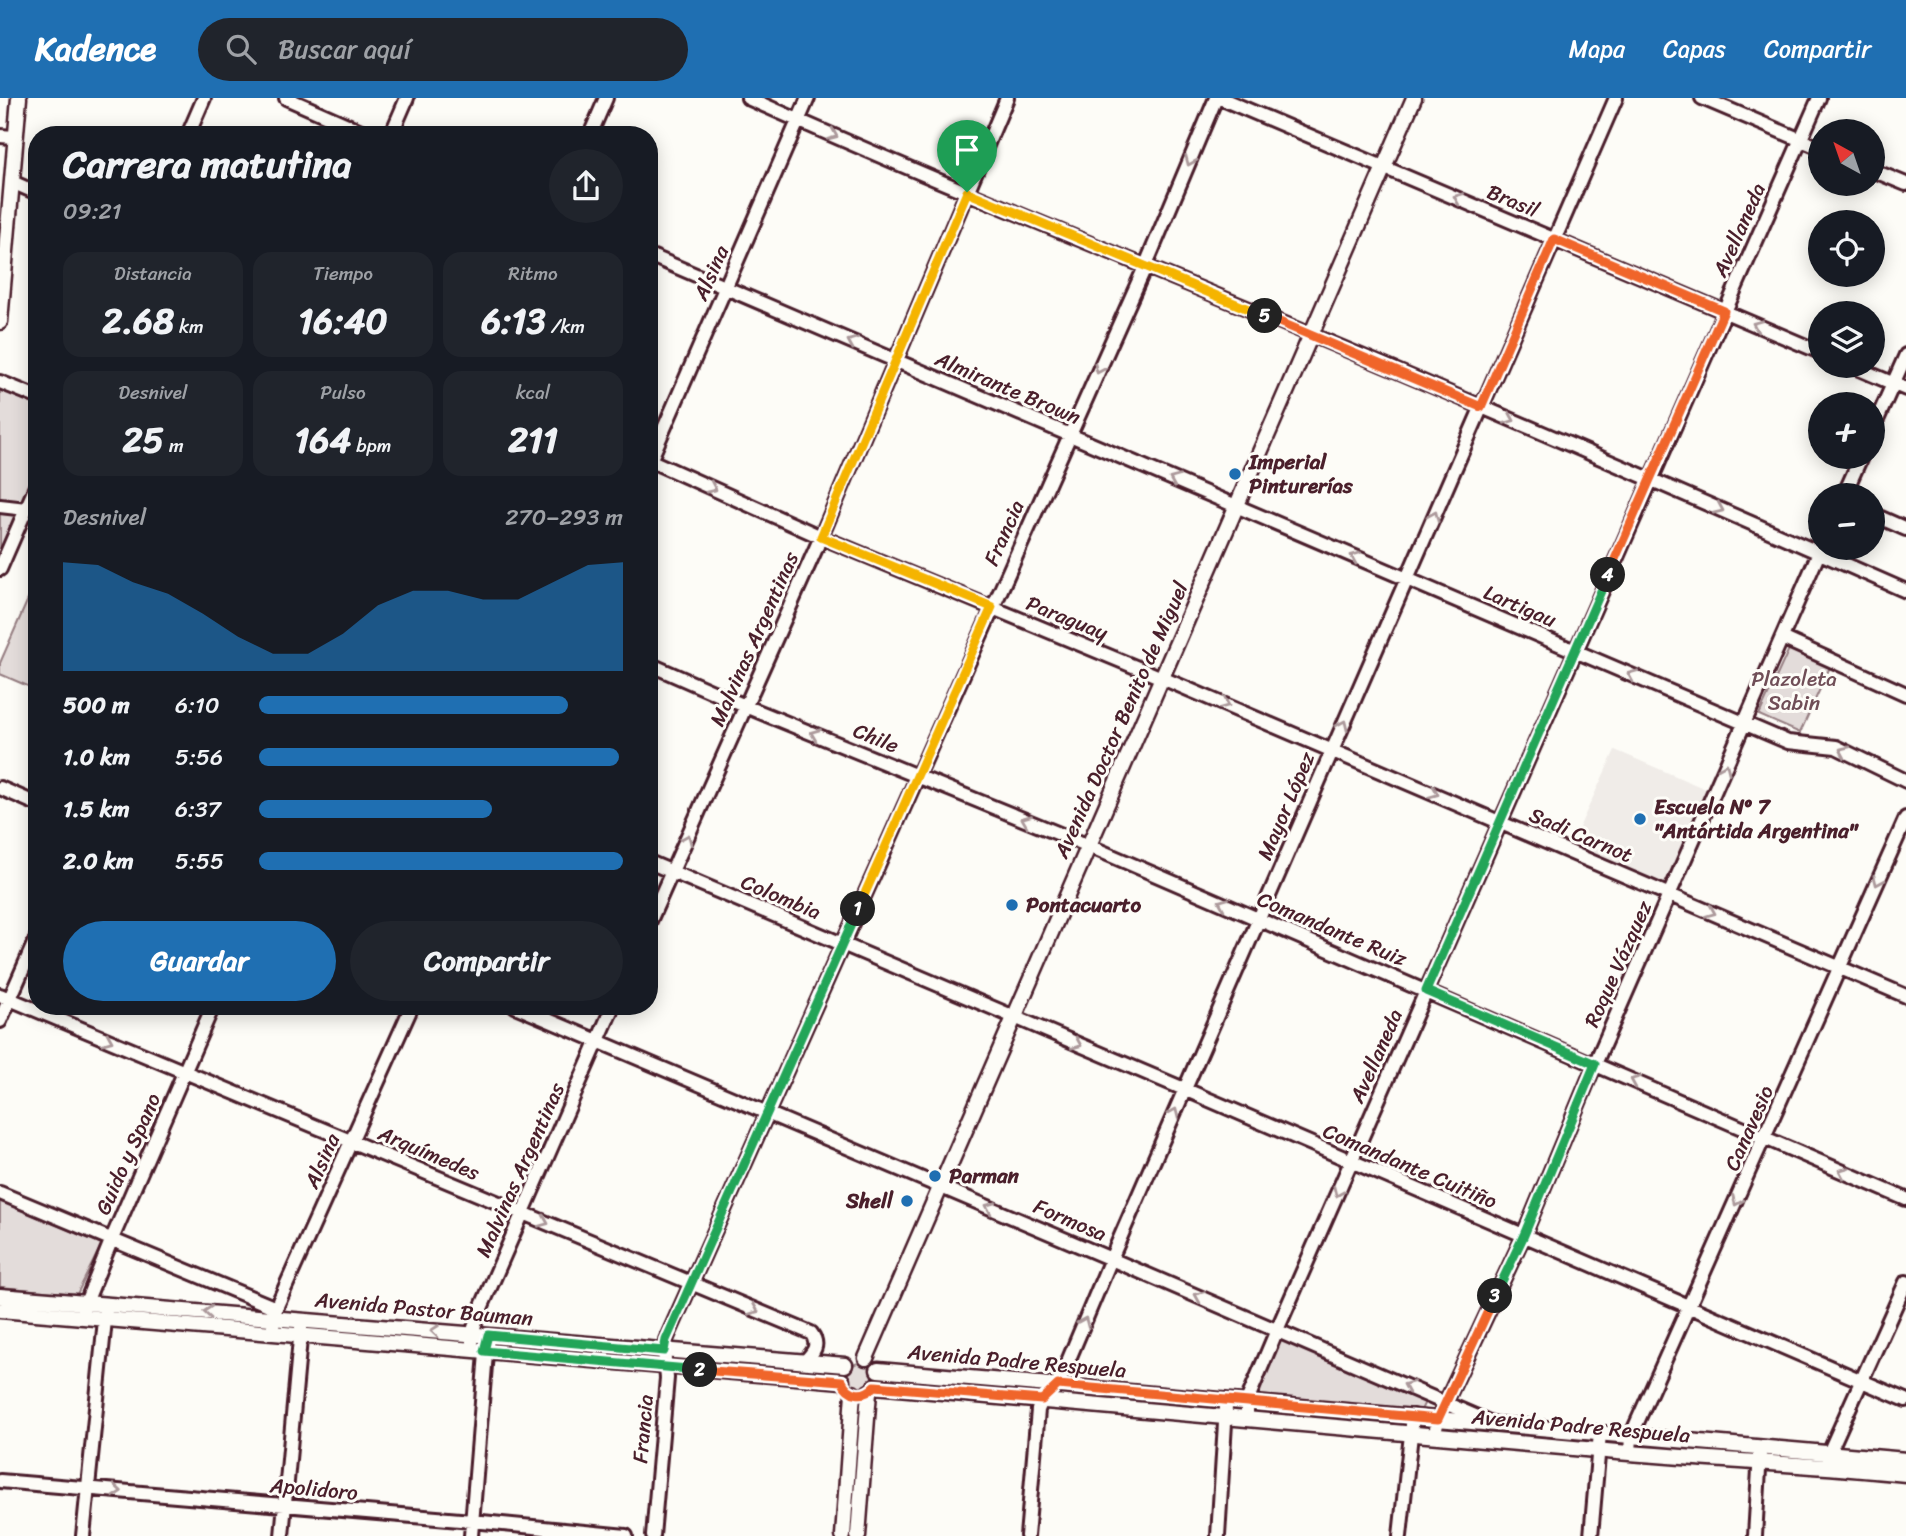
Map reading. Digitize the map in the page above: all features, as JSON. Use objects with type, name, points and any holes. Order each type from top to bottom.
[{"type":"main road","points":[[0,322],[19,98]]},
{"type":"main road","name":"Avenida Doctor Benito de Miguel","points":[[866,1358],[1415,98]]},
{"type":"main road","name":"Avenida Pastor Bauman","points":[[0,1296],[83,1310],[105,1320],[272,1333],[301,1328],[472,1334],[845,1364]]},
{"type":"main road","name":"Avenida Pastor Bauman","points":[[0,1310],[83,1310],[106,1305],[275,1313],[301,1328],[478,1351],[842,1381]]},
{"type":"main road","points":[[858,1536],[872,1389],[878,1370],[866,1358],[854,1358],[845,1364],[842,1381],[847,1389],[861,1394],[872,1389]]},
{"type":"main road","name":"Avenida Padre Respuela","points":[[878,1370],[1600,1433],[1760,1455]]},
{"type":"main road","name":"Avenida Padre Respuela","points":[[872,1389],[1247,1417],[1630,1453],[1906,1460]]},
{"type":"main road","points":[[843,1536],[853,1393]]},
{"type":"main road","name":"Avenida Padre Respuela","points":[[1829,1459],[1906,1474]]},
{"type":"street","points":[[192,126],[204,98]]},
{"type":"street","points":[[286,98],[350,126]]},
{"type":"street","points":[[395,126],[407,98]]},
{"type":"street","points":[[594,126],[606,98]]},
{"type":"street","points":[[748,98],[1808,545]]},
{"type":"street","name":"Alsina","points":[[658,443],[808,98]]},
{"type":"street","name":"Malvinas Argentinas","points":[[658,903],[821,537],[1007,98]]},
{"type":"street","name":"Brasil","points":[[1218,98],[1808,347]]},
{"type":"street","name":"Francia","points":[[653,1536],[666,1340],[1218,98]]},
{"type":"street","name":"Mayor López","points":[[1042,1400],[1058,1385],[1184,1089],[1616,98]]},
{"type":"street","points":[[1702,98],[1808,143]]},
{"type":"street","name":"Avellaneda","points":[[1247,1417],[1247,1401],[1277,1330],[1819,98]]},
{"type":"street","points":[[0,136],[15,137]]},
{"type":"street","points":[[1885,175],[1906,184]]},
{"type":"street","points":[[12,182],[28,189]]},
{"type":"street","name":"Almirante Brown","points":[[658,259],[1236,507]]},
{"type":"street","points":[[1885,410],[1900,386],[1906,355]]},
{"type":"street","points":[[1881,378],[1900,386]]},
{"type":"street","points":[[0,382],[28,393]]},
{"type":"street","name":"Paraguay","points":[[658,465],[821,537],[1162,678]]},
{"type":"street","points":[[0,569],[28,504]]},
{"type":"street","points":[[0,506],[26,509]]},
{"type":"street","name":"Lartigau","points":[[1236,507],[1794,744],[1824,744],[1836,747],[1906,780]]},
{"type":"street","points":[[1885,520],[1906,529]]},
{"type":"street","name":"Roque Vázquez","points":[[1435,1434],[1438,1419],[1524,1235],[1595,1064],[1816,560]]},
{"type":"street","points":[[1841,560],[1906,591]]},
{"type":"street","points":[[1782,638],[1906,694]]},
{"type":"street","name":"Chile","points":[[658,668],[1089,846]]},
{"type":"street","name":"Sadi Carnot","points":[[1162,678],[1906,996]]},
{"type":"street","points":[[0,788],[28,800]]},
{"type":"street","name":"Canavesio","points":[[1630,1453],[1631,1436],[1766,1138],[1906,818]]},
{"type":"street","name":"Comandante Ruiz","points":[[1089,846],[1906,1199]]},
{"type":"street","name":"Colombia","points":[[658,866],[1014,1017]]},
{"type":"street","points":[[0,1021],[5,997],[28,954]]},
{"type":"street","name":"Arquímedes","points":[[5,997],[28,1007]]},
{"type":"street","name":"Arquímedes","points":[[48,1015],[811,1333],[816,1346],[814,1353],[804,1362]]},
{"type":"street","name":"Guido y Spano","points":[[83,1310],[209,1015]]},
{"type":"street","name":"Alsina","points":[[272,1333],[275,1313],[408,1015]]},
{"type":"street","name":"Formosa","points":[[536,1015],[1493,1424]]},
{"type":"street","name":"Malvinas Argentinas","points":[[471,1536],[478,1351],[472,1334],[609,1015]]},
{"type":"street","name":"Comandante Cuitiño","points":[[1014,1017],[1906,1400]]},
{"type":"street","points":[[0,1192],[275,1313]]},
{"type":"street","points":[[1829,1459],[1906,1282]]},
{"type":"street","points":[[83,1536],[106,1305]]},
{"type":"street","points":[[282,1536],[301,1328]]},
{"type":"street","name":"Malvinas Argentinas","points":[[478,1351],[488,1335]]},
{"type":"street","points":[[1027,1536],[1038,1410],[1042,1400]]},
{"type":"street","points":[[1218,1536],[1227,1400]]},
{"type":"street","points":[[1400,1536],[1413,1416]]},
{"type":"street","points":[[1591,1536],[1600,1433]]},
{"type":"street","points":[[1755,1536],[1760,1455]]},
{"type":"street","name":"Apolidoro","points":[[0,1481],[626,1536]]},
{"type":"shaded area","name":"Escuela Nº 7 \"Antártida Argentina\"","points":[[1615,750],[1708,790],[1667,888],[1570,847]]},
{"type":"green space","points":[[0,386],[28,398],[28,494],[23,505],[0,503]]},
{"type":"green space","points":[[0,510],[20,511],[0,558]]},
{"type":"green space","points":[[28,599],[28,686],[0,674],[0,663]]},
{"type":"green space","name":"Plazoleta Sabin","points":[[1789,649],[1830,667],[1800,733],[1759,715]]},
{"type":"green space","points":[[0,1201],[102,1244],[77,1294],[0,1287]]},
{"type":"green space","points":[[1279,1337],[1426,1400],[1421,1410],[1259,1395]]},
{"type":"green space","points":[[860,1363],[868,1367],[872,1375],[868,1383],[860,1387],[852,1383],[848,1375],[852,1367]]},
{"type":"place","name":"Imperial Pinturerías","points":[[1235,474]]},
{"type":"place","name":"Escuela Nº 7 \"Antártida Argentina\"","points":[[1640,819]]},
{"type":"place","name":"Pontacuarto","points":[[1012,905]]},
{"type":"place","name":"Parman","points":[[935,1176]]},
{"type":"place","name":"Shell","points":[[907,1201]]},
{"type":"route","points":[[967,192],[1481,407],[1554,239],[1724,311],[1426,991],[1595,1064],[1524,1235],[1438,1419],[1058,1385],[1042,1400],[875,1386],[866,1393],[856,1394],[847,1389],[842,1381],[484,1351],[488,1335],[664,1351],[666,1340],[992,607],[821,537],[967,192]]}]
